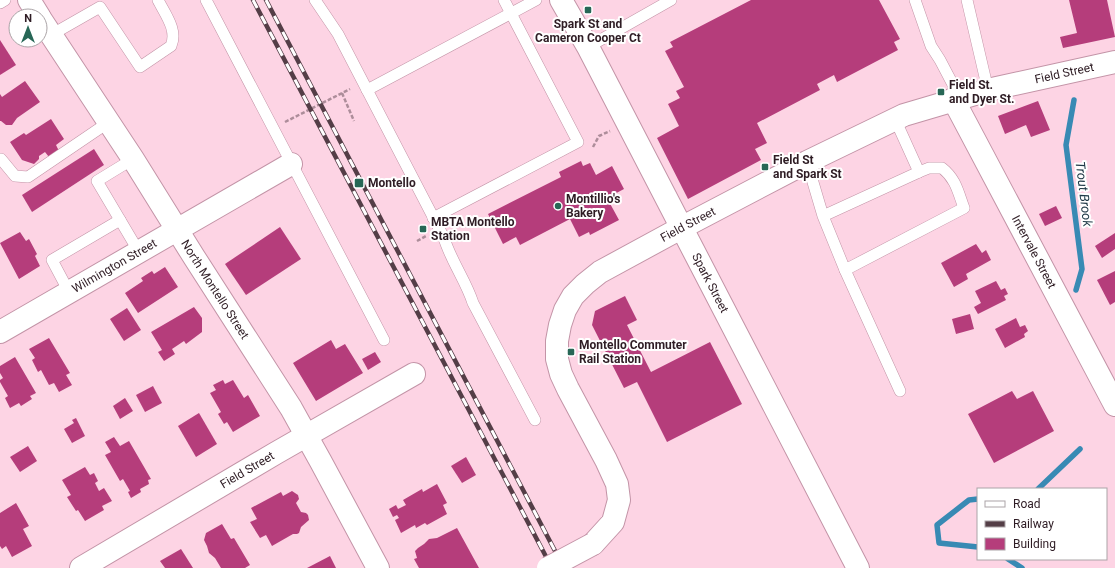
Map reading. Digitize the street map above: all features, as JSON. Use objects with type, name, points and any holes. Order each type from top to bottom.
[{"type":"street","name":"Spark Street","points":[[561,0],[588,47],[858,568]]},
{"type":"street","name":"North Montello Street","points":[[48,30],[133,159],[307,435],[378,568]]},
{"type":"street","name":"Field Street","points":[[548,568],[593,544],[613,522],[619,500],[617,484],[606,460],[568,389],[561,374],[557,359],[557,342],[560,325],[565,310],[573,296],[585,284],[600,272],[681,228],[807,162],[904,115],[988,90],[1115,62]]},
{"type":"street","name":"Intervale Street","points":[[957,99],[1115,405]]},
{"type":"street","name":"Wilmington Street","points":[[0,332],[291,164]]},
{"type":"street","name":"Field Street","points":[[81,568],[414,374]]},
{"type":"lane","points":[[0,3],[5,0]]},
{"type":"lane","points":[[48,22],[100,7],[140,67],[171,46],[173,41],[171,26],[158,0]]},
{"type":"lane","points":[[206,0],[384,340]]},
{"type":"lane","points":[[433,218],[578,142],[504,0]]},
{"type":"lane","points":[[365,86],[536,0]]},
{"type":"lane","points":[[588,47],[671,0]]},
{"type":"lane","points":[[915,0],[931,46],[940,60],[957,99]]},
{"type":"lane","points":[[967,0],[988,90]]},
{"type":"lane","points":[[319,1],[338,34],[444,238],[448,251],[469,291],[473,303],[535,420]]},
{"type":"lane","points":[[895,119],[919,172]]},
{"type":"lane","points":[[1,159],[15,176],[28,177],[109,122]]},
{"type":"lane","points":[[133,159],[97,181],[139,252]]},
{"type":"lane","points":[[807,162],[822,216],[900,391]]},
{"type":"lane","points":[[822,216],[929,168],[942,168],[950,174],[955,183],[964,208],[845,270]]},
{"type":"lane","points":[[69,292],[52,260],[120,220]]},
{"type":"path","points":[[273,128],[342,93],[365,86]]},
{"type":"path","points":[[342,93],[354,121]]},
{"type":"building","points":[[751,0],[879,0],[900,39],[894,42],[898,50],[837,82],[834,75],[817,84],[820,90],[757,123],[767,143],[755,149],[761,160],[688,199],[657,138],[679,126],[668,104],[680,98],[676,91],[684,87],[665,51],[673,47],[670,42]]},
{"type":"building","points":[[1069,0],[1107,0],[1115,37],[1063,48],[1060,37],[1077,33]]},
{"type":"building","points":[[0,40],[16,65],[0,75]]},
{"type":"building","points":[[25,81],[40,102],[17,118],[12,125],[6,125],[0,121],[0,94],[2,97]]},
{"type":"building","points":[[1038,101],[1050,130],[1031,137],[1026,125],[1005,134],[998,116]]},
{"type":"building","points":[[51,119],[64,139],[56,145],[59,151],[49,157],[45,152],[39,156],[39,159],[34,164],[22,160],[10,142],[24,133],[26,135]]},
{"type":"building","points":[[94,149],[104,165],[32,212],[22,195]]},
{"type":"building","name":"Montillio's Bakery","points":[[581,161],[583,166],[590,163],[596,175],[612,166],[624,189],[607,198],[619,220],[590,235],[589,232],[579,237],[570,219],[520,245],[516,237],[503,244],[488,214],[561,177],[559,172]]},
{"type":"building","points":[[1056,206],[1062,218],[1045,226],[1039,214]]},
{"type":"building","points":[[280,227],[301,259],[246,295],[225,264]]},
{"type":"building","points":[[20,232],[26,241],[29,239],[37,254],[35,256],[40,266],[19,279],[0,243]]},
{"type":"building","points":[[1115,233],[1115,249],[1102,258],[1095,246]]},
{"type":"building","points":[[976,244],[982,253],[986,250],[991,260],[966,274],[968,279],[954,287],[941,263]]},
{"type":"building","points":[[165,267],[178,287],[138,313],[125,293],[143,281],[141,278],[152,271],[154,274]]},
{"type":"building","points":[[1115,271],[1115,302],[1110,305],[1097,280]]},
{"type":"building","points":[[996,281],[1001,290],[1005,288],[1008,294],[1004,296],[1006,300],[978,314],[974,307],[981,303],[975,291]]},
{"type":"building","points":[[625,296],[637,320],[627,325],[651,372],[710,342],[742,404],[667,442],[637,382],[624,388],[592,325],[595,311]]},
{"type":"building","points":[[194,307],[202,318],[202,332],[186,344],[184,341],[172,349],[175,354],[164,361],[158,352],[162,350],[151,332]]},
{"type":"building","points":[[127,308],[141,330],[124,341],[110,319]]},
{"type":"building","points":[[970,314],[974,329],[956,334],[952,319]]},
{"type":"building","points":[[1016,318],[1020,327],[1025,325],[1028,331],[1024,334],[1025,337],[1005,348],[995,329]]},
{"type":"building","points":[[49,338],[70,373],[66,375],[72,385],[59,392],[54,383],[49,385],[41,370],[38,372],[32,360],[35,358],[29,349]]},
{"type":"building","points":[[331,340],[336,349],[345,344],[363,373],[316,401],[293,363]]},
{"type":"building","points":[[375,352],[381,362],[368,370],[362,359]]},
{"type":"building","points":[[15,357],[36,393],[30,396],[32,399],[21,406],[19,403],[10,408],[5,398],[8,396],[0,382],[3,378],[0,373],[0,366]]},
{"type":"building","points":[[223,380],[225,384],[233,380],[244,398],[248,395],[260,416],[233,432],[227,422],[224,424],[218,414],[221,412],[210,393],[216,390],[213,385]]},
{"type":"building","points":[[153,386],[162,403],[145,412],[136,395]]},
{"type":"building","points":[[1012,391],[1017,399],[1033,391],[1054,431],[994,463],[968,414]]},
{"type":"building","points":[[125,398],[133,411],[120,419],[113,406]]},
{"type":"building","points":[[199,413],[217,444],[196,457],[178,426]]},
{"type":"building","points":[[76,418],[85,436],[72,443],[64,429],[74,423],[72,420]]},
{"type":"building","points":[[114,437],[120,446],[129,441],[151,479],[148,480],[149,484],[140,489],[141,492],[131,498],[128,492],[130,491],[123,479],[120,481],[105,455],[111,452],[105,442]]},
{"type":"building","points":[[28,446],[37,461],[20,472],[10,457]]},
{"type":"building","points":[[466,457],[476,475],[462,483],[451,466]]},
{"type":"building","points":[[85,467],[90,475],[94,473],[98,481],[95,483],[99,491],[104,488],[112,501],[102,506],[104,510],[85,521],[67,497],[71,495],[62,480]]},
{"type":"building","points":[[437,484],[447,503],[443,505],[447,514],[427,525],[425,523],[416,528],[415,525],[401,533],[395,520],[399,518],[397,515],[393,517],[389,509],[396,505],[398,509],[406,505],[403,500],[422,489],[423,492]]},
{"type":"building","points":[[292,491],[298,495],[299,499],[296,503],[301,512],[308,515],[309,520],[301,527],[299,533],[293,534],[272,546],[266,535],[260,538],[250,522],[257,519],[251,508],[281,492],[283,496]]},
{"type":"building","points":[[16,503],[29,526],[23,529],[32,546],[12,557],[6,546],[2,549],[0,546],[0,513]]},
{"type":"building","points":[[222,524],[231,539],[234,538],[250,565],[245,568],[221,568],[215,558],[209,553],[204,540],[206,533]]},
{"type":"building","points":[[457,528],[479,568],[419,568],[414,559],[417,558],[415,551],[429,539],[437,538]]},
{"type":"building","points":[[181,549],[193,568],[165,568],[160,561]]},
{"type":"building","points":[[330,556],[336,568],[307,568]]},
{"type":"waterway","name":"Trout Brook","points":[[1074,100],[1066,145],[1082,269],[1076,290]]},
{"type":"waterway","name":"Trout Brook","points":[[1039,488],[1080,449]]},
{"type":"waterway","name":"Trout Brook","points":[[977,499],[969,500],[937,525],[939,543],[977,547]]},
{"type":"waterway","name":"Trout Brook","points":[[1010,560],[1022,568]]},
{"type":"railway","points":[[253,0],[552,568]]},
{"type":"railway","points":[[266,0],[564,568]]},
{"type":"place","name":"Spark St and Cameron Cooper Ct","points":[[588,10]]},
{"type":"place","name":"Field St. and Dyer St.","points":[[941,92]]},
{"type":"place","name":"Field St and Spark St","points":[[765,167]]},
{"type":"place","name":"Montello","points":[[359,183]]},
{"type":"place","name":"Montillio's Bakery","points":[[558,206]]},
{"type":"place","name":"MBTA Montello Station","points":[[423,229]]},
{"type":"place","name":"Montello Commuter Rail Station","points":[[571,352]]}]
